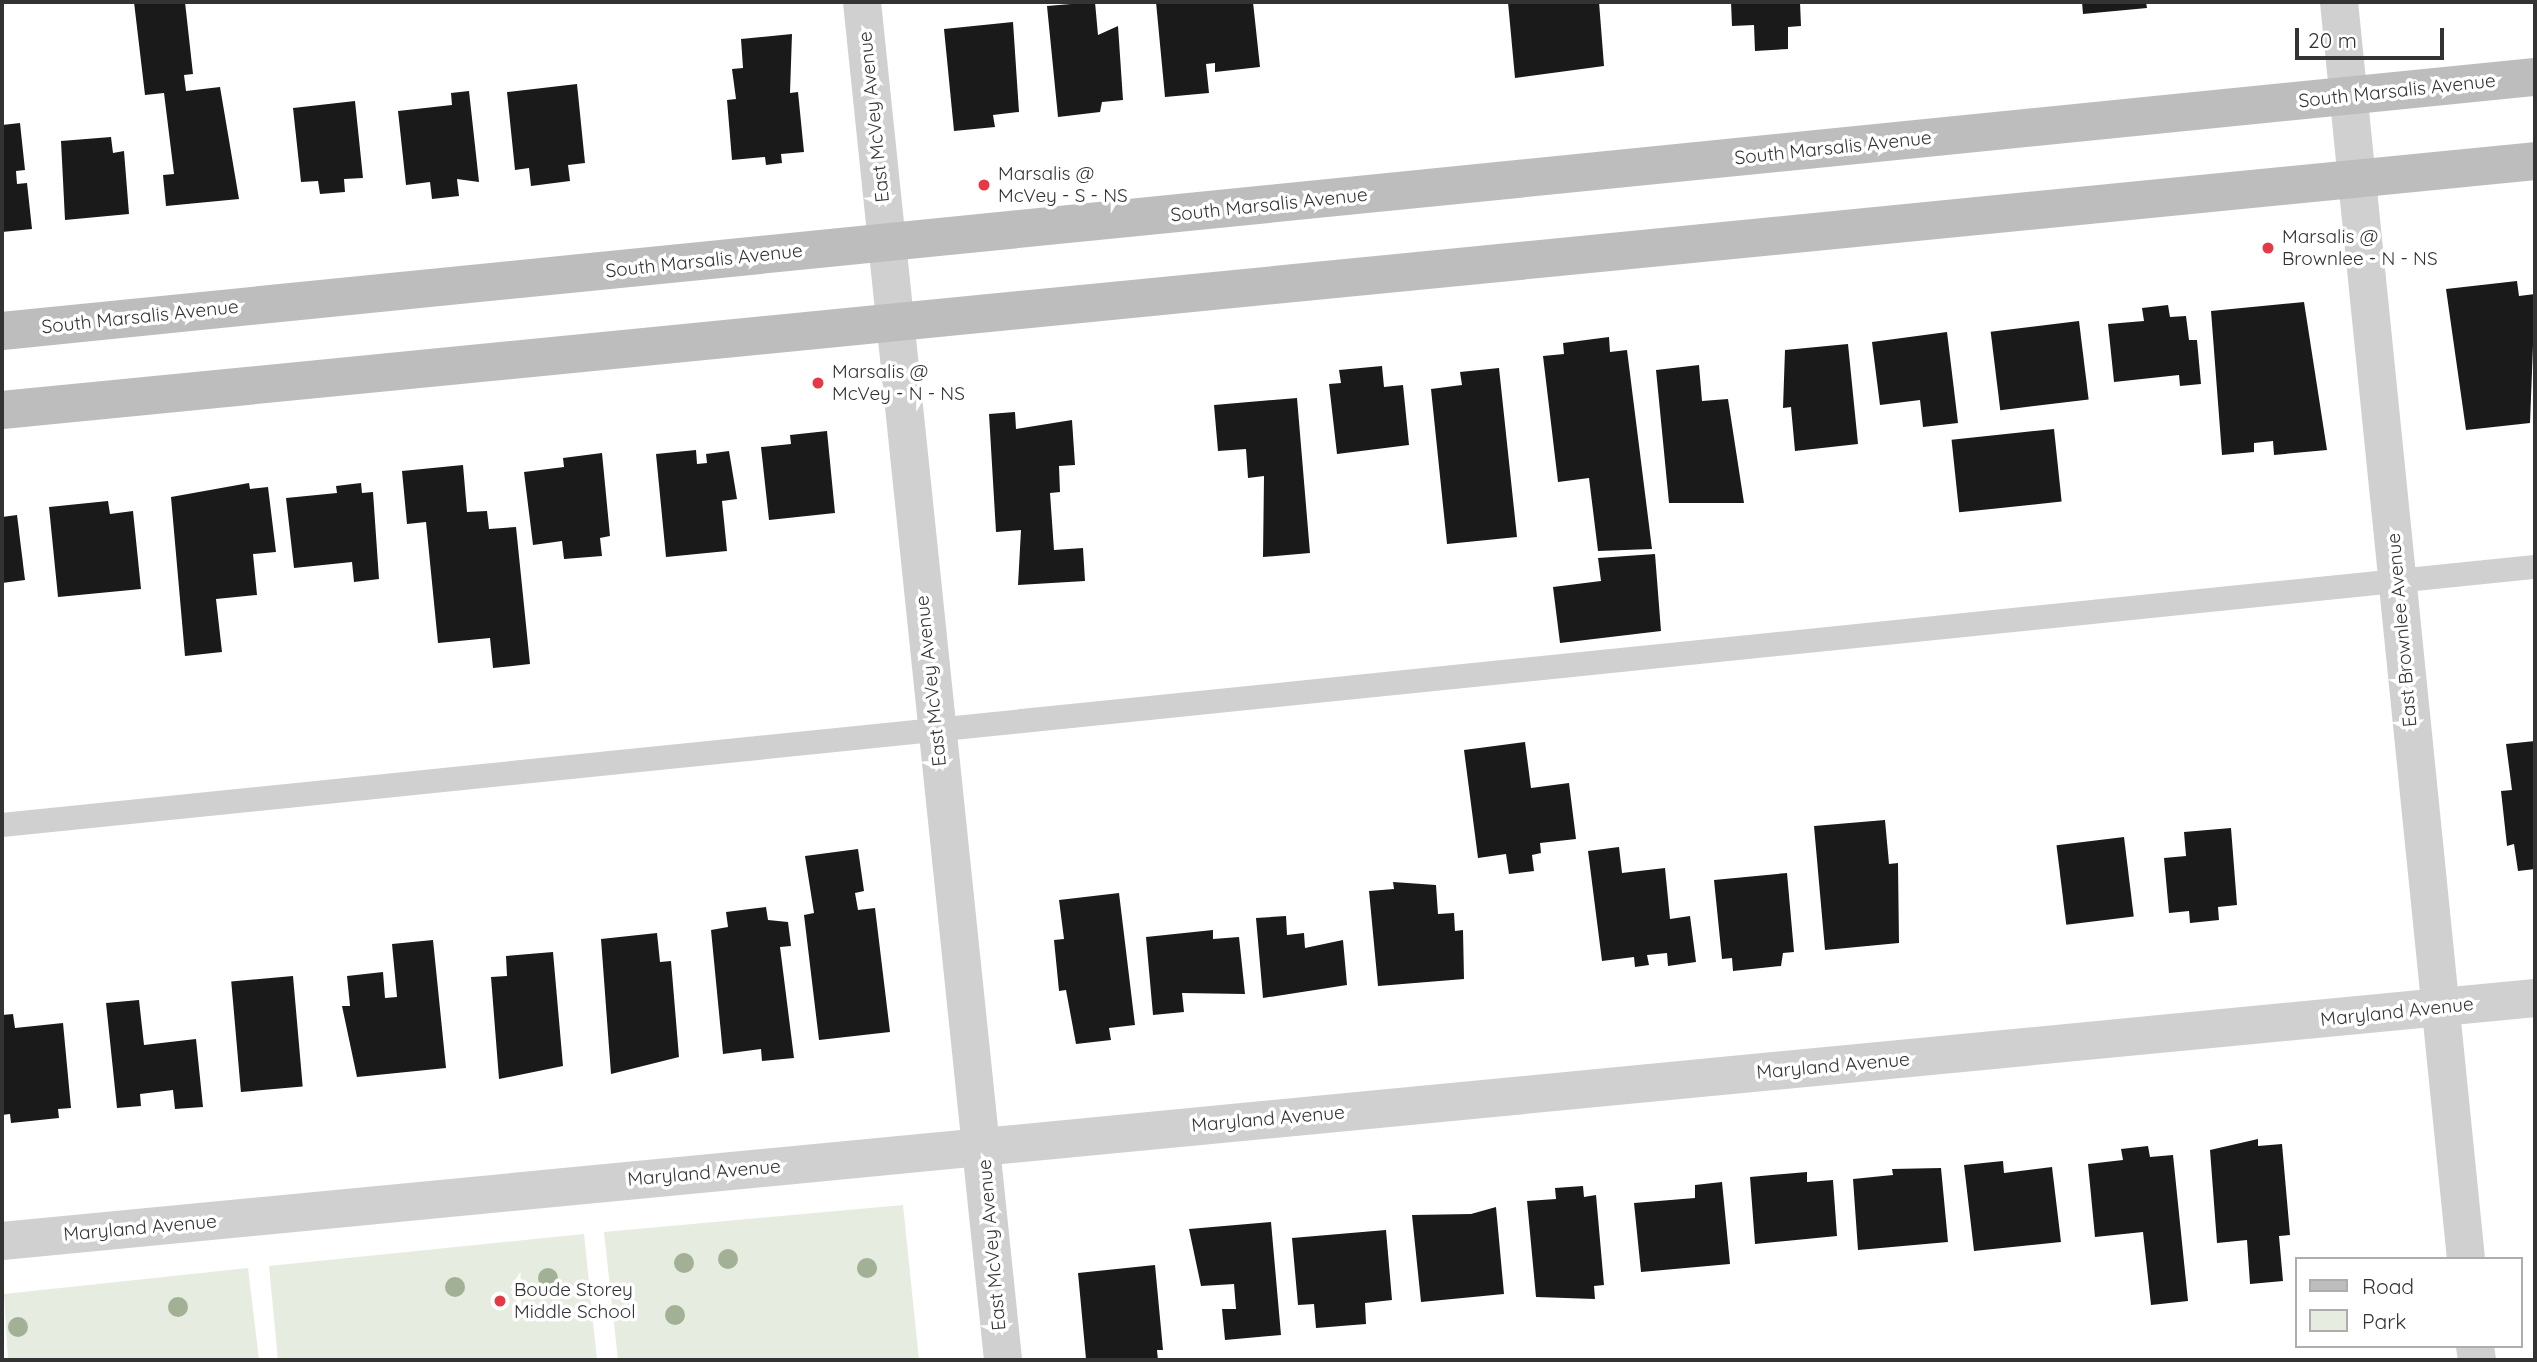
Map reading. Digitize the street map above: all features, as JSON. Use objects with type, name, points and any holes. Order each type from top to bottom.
[{"type":"main road","name":"South Marsalis Avenue","points":[[2,331],[2535,77]]},
{"type":"main road","points":[[2,410],[2535,161]]},
{"type":"street","name":"East McVey Avenue","points":[[862,2],[893,324],[983,1146],[1003,1360]]},
{"type":"street","name":"East Brownlee Avenue","points":[[2339,2],[2438,1009],[2466,1257]]},
{"type":"street","name":"Maryland Avenue","points":[[2,1241],[2535,998]]},
{"type":"lane","points":[[2,825],[937,732],[2535,567]]},
{"type":"green space","points":[[903,1205],[919,1360],[618,1360],[604,1232]]},
{"type":"green space","points":[[584,1234],[597,1360],[278,1360],[269,1266]]},
{"type":"green space","points":[[248,1268],[259,1360],[8,1360],[4,1294]]},
{"type":"building","points":[[134,2],[185,2],[193,74],[184,75],[186,91],[220,87],[239,199],[166,206],[163,175],[174,174],[164,93],[145,95]]},
{"type":"building","points":[[1095,2],[1098,35],[1118,26],[1123,100],[1102,102],[1100,112],[1058,117],[1047,6]]},
{"type":"building","points":[[1156,2],[1253,2],[1260,67],[1215,72],[1215,63],[1206,64],[1209,93],[1165,97]]},
{"type":"building","points":[[1508,2],[1599,2],[1604,66],[1515,78]]},
{"type":"building","points":[[1731,2],[1800,2],[1801,26],[1788,27],[1788,49],[1755,51],[1754,25],[1732,26]]},
{"type":"building","points":[[2082,2],[2146,2],[2147,8],[2083,14]]},
{"type":"building","points":[[1013,22],[1019,112],[993,115],[995,127],[954,131],[944,29]]},
{"type":"building","points":[[792,34],[790,93],[798,92],[804,152],[781,154],[782,163],[766,165],[765,157],[732,160],[727,100],[736,99],[732,69],[743,68],[741,39]]},
{"type":"building","points":[[577,84],[585,163],[568,165],[570,181],[531,186],[529,168],[515,170],[507,92]]},
{"type":"building","points":[[469,91],[479,182],[457,179],[459,196],[432,199],[430,182],[406,185],[398,111],[452,105],[451,93]]},
{"type":"building","points":[[355,101],[363,178],[344,179],[345,192],[320,194],[318,181],[301,182],[293,108]]},
{"type":"building","points":[[20,123],[25,170],[16,171],[17,184],[27,183],[32,229],[2,232],[2,125]]},
{"type":"building","points":[[111,137],[113,153],[124,151],[129,214],[65,220],[61,141]]},
{"type":"building","points":[[2517,281],[2519,296],[2535,294],[2530,423],[2466,430],[2446,289]]},
{"type":"building","points":[[2304,302],[2327,450],[2274,455],[2273,441],[2254,443],[2254,452],[2222,455],[2211,311]]},
{"type":"building","points":[[2168,305],[2170,317],[2186,316],[2189,340],[2197,340],[2201,384],[2180,386],[2179,375],[2114,382],[2108,324],[2144,321],[2142,308]]},
{"type":"building","points":[[2079,321],[2089,399],[2000,410],[1991,332]]},
{"type":"building","points":[[1947,332],[1958,423],[1923,427],[1920,400],[1880,405],[1872,342]]},
{"type":"building","points":[[1609,337],[1610,352],[1627,350],[1652,549],[1598,551],[1589,478],[1558,482],[1543,356],[1564,354],[1563,343]]},
{"type":"building","points":[[1848,344],[1858,444],[1795,451],[1791,407],[1783,408],[1785,350]]},
{"type":"building","points":[[1699,365],[1702,401],[1728,399],[1744,503],[1669,503],[1656,370]]},
{"type":"building","points":[[1382,366],[1384,387],[1403,385],[1409,445],[1337,454],[1329,384],[1341,383],[1339,370]]},
{"type":"building","points":[[1499,368],[1517,537],[1447,544],[1431,389],[1462,385],[1460,372]]},
{"type":"building","points":[[1297,398],[1310,553],[1263,557],[1264,476],[1248,478],[1246,449],[1218,451],[1214,405]]},
{"type":"building","points":[[1015,412],[1016,429],[1072,420],[1075,465],[1059,466],[1060,492],[1050,493],[1054,550],[1083,548],[1085,581],[1018,585],[1021,530],[996,532],[989,414]]},
{"type":"building","points":[[2054,429],[2062,502],[1959,512],[1952,440]]},
{"type":"building","points":[[827,431],[835,513],[769,520],[761,447],[791,444],[790,435]]},
{"type":"building","points":[[696,450],[697,464],[707,463],[706,454],[729,451],[737,499],[722,501],[727,551],[666,557],[656,454]]},
{"type":"building","points":[[602,453],[610,536],[600,538],[602,556],[564,559],[562,541],[533,545],[524,472],[564,467],[563,458]]},
{"type":"building","points":[[463,465],[467,512],[487,511],[489,529],[516,527],[530,664],[493,668],[490,638],[438,643],[426,522],[407,524],[402,471]]},
{"type":"building","points":[[249,483],[250,489],[268,487],[276,552],[253,554],[257,595],[216,599],[222,652],[185,656],[171,497]]},
{"type":"building","points":[[361,483],[362,493],[373,492],[379,579],[354,582],[352,562],[294,568],[286,498],[337,493],[336,486]]},
{"type":"building","points":[[108,501],[110,514],[133,511],[141,589],[58,597],[49,507]]},
{"type":"building","points":[[17,515],[25,580],[2,583],[2,517]]},
{"type":"building","points":[[1655,554],[1661,631],[1560,643],[1553,587],[1601,581],[1598,558]]},
{"type":"building","points":[[2535,741],[2535,869],[2518,871],[2514,844],[2507,846],[2501,791],[2512,790],[2506,744]]},
{"type":"building","points":[[1525,742],[1531,788],[1569,783],[1576,839],[1540,843],[1541,853],[1532,855],[1534,871],[1509,874],[1506,854],[1478,858],[1464,750]]},
{"type":"building","points":[[1885,820],[1889,864],[1898,863],[1899,943],[1825,950],[1814,826]]},
{"type":"building","points":[[2231,828],[2237,905],[2218,907],[2219,920],[2190,923],[2189,911],[2169,913],[2164,858],[2186,856],[2184,832]]},
{"type":"building","points":[[2124,837],[2134,916],[2066,925],[2057,845]]},
{"type":"building","points":[[1619,847],[1622,873],[1665,868],[1670,919],[1690,916],[1696,962],[1668,966],[1667,953],[1647,955],[1649,965],[1635,967],[1634,957],[1602,961],[1588,851]]},
{"type":"building","points":[[858,849],[864,891],[855,893],[858,910],[875,908],[890,1032],[819,1040],[804,915],[814,913],[805,856]]},
{"type":"building","points":[[1787,873],[1794,952],[1783,953],[1781,966],[1733,971],[1732,958],[1722,959],[1714,880]]},
{"type":"building","points":[[1393,882],[1436,885],[1438,914],[1454,913],[1455,931],[1463,930],[1464,979],[1378,986],[1369,891],[1394,889]]},
{"type":"building","points":[[1119,893],[1135,1025],[1109,1028],[1111,1040],[1076,1044],[1066,990],[1059,991],[1054,940],[1064,939],[1059,900]]},
{"type":"building","points":[[766,907],[768,920],[788,922],[791,946],[780,947],[794,1058],[762,1061],[761,1049],[723,1054],[711,930],[728,927],[726,912]]},
{"type":"building","points":[[1286,916],[1287,935],[1304,933],[1305,948],[1343,940],[1347,985],[1263,998],[1256,918]]},
{"type":"building","points":[[1213,930],[1213,939],[1239,937],[1245,994],[1182,993],[1184,1012],[1153,1015],[1146,937]]},
{"type":"building","points":[[657,933],[660,962],[671,961],[679,1057],[611,1074],[601,939]]},
{"type":"building","points":[[433,940],[446,1068],[357,1077],[342,1006],[350,1006],[347,976],[383,972],[385,998],[397,997],[392,944]]},
{"type":"building","points":[[553,952],[563,1066],[499,1079],[491,977],[507,976],[506,956]]},
{"type":"building","points":[[293,976],[303,1087],[241,1092],[231,981]]},
{"type":"building","points":[[139,1000],[144,1045],[196,1039],[203,1107],[175,1109],[173,1090],[140,1094],[141,1106],[117,1108],[106,1003]]},
{"type":"building","points":[[13,1014],[15,1028],[63,1023],[71,1108],[58,1109],[59,1118],[11,1123],[10,1114],[2,1115],[2,1015]]},
{"type":"building","points":[[2258,1139],[2258,1146],[2282,1144],[2290,1235],[2279,1236],[2283,1281],[2250,1284],[2247,1240],[2217,1243],[2210,1150]]},
{"type":"building","points":[[2148,1146],[2150,1157],[2173,1155],[2188,1301],[2151,1305],[2143,1232],[2095,1237],[2088,1164],[2123,1160],[2121,1149]]},
{"type":"building","points":[[2003,1161],[2004,1173],[2052,1167],[2061,1242],[1974,1251],[1964,1165]]},
{"type":"building","points":[[1941,1168],[1948,1242],[1858,1250],[1853,1179],[1893,1175],[1892,1169]]},
{"type":"building","points":[[1807,1172],[1807,1182],[1833,1180],[1837,1236],[1755,1244],[1750,1177]]},
{"type":"building","points":[[1722,1182],[1730,1264],[1641,1272],[1634,1203],[1695,1198],[1695,1185]]},
{"type":"building","points":[[1583,1186],[1584,1197],[1596,1195],[1604,1285],[1594,1286],[1595,1299],[1536,1297],[1527,1201],[1556,1199],[1555,1188]]},
{"type":"building","points":[[1496,1207],[1504,1294],[1421,1302],[1412,1215],[1471,1214]]},
{"type":"building","points":[[1271,1222],[1281,1335],[1225,1340],[1222,1309],[1236,1309],[1234,1284],[1201,1286],[1189,1229]]},
{"type":"building","points":[[1386,1230],[1392,1300],[1365,1303],[1366,1324],[1316,1328],[1314,1304],[1298,1305],[1292,1238]]},
{"type":"building","points":[[1155,1265],[1163,1350],[1157,1350],[1158,1360],[1086,1359],[1078,1273]]},
{"type":"place","name":"Marsalis @ McVey - S - NS","points":[[984,185]]},
{"type":"place","name":"Marsalis @ Brownlee - N - NS","points":[[2268,248]]},
{"type":"place","name":"Marsalis @ McVey - N - NS","points":[[818,383]]},
{"type":"place","name":"Boude Storey Middle School","points":[[500,1301]]}]
